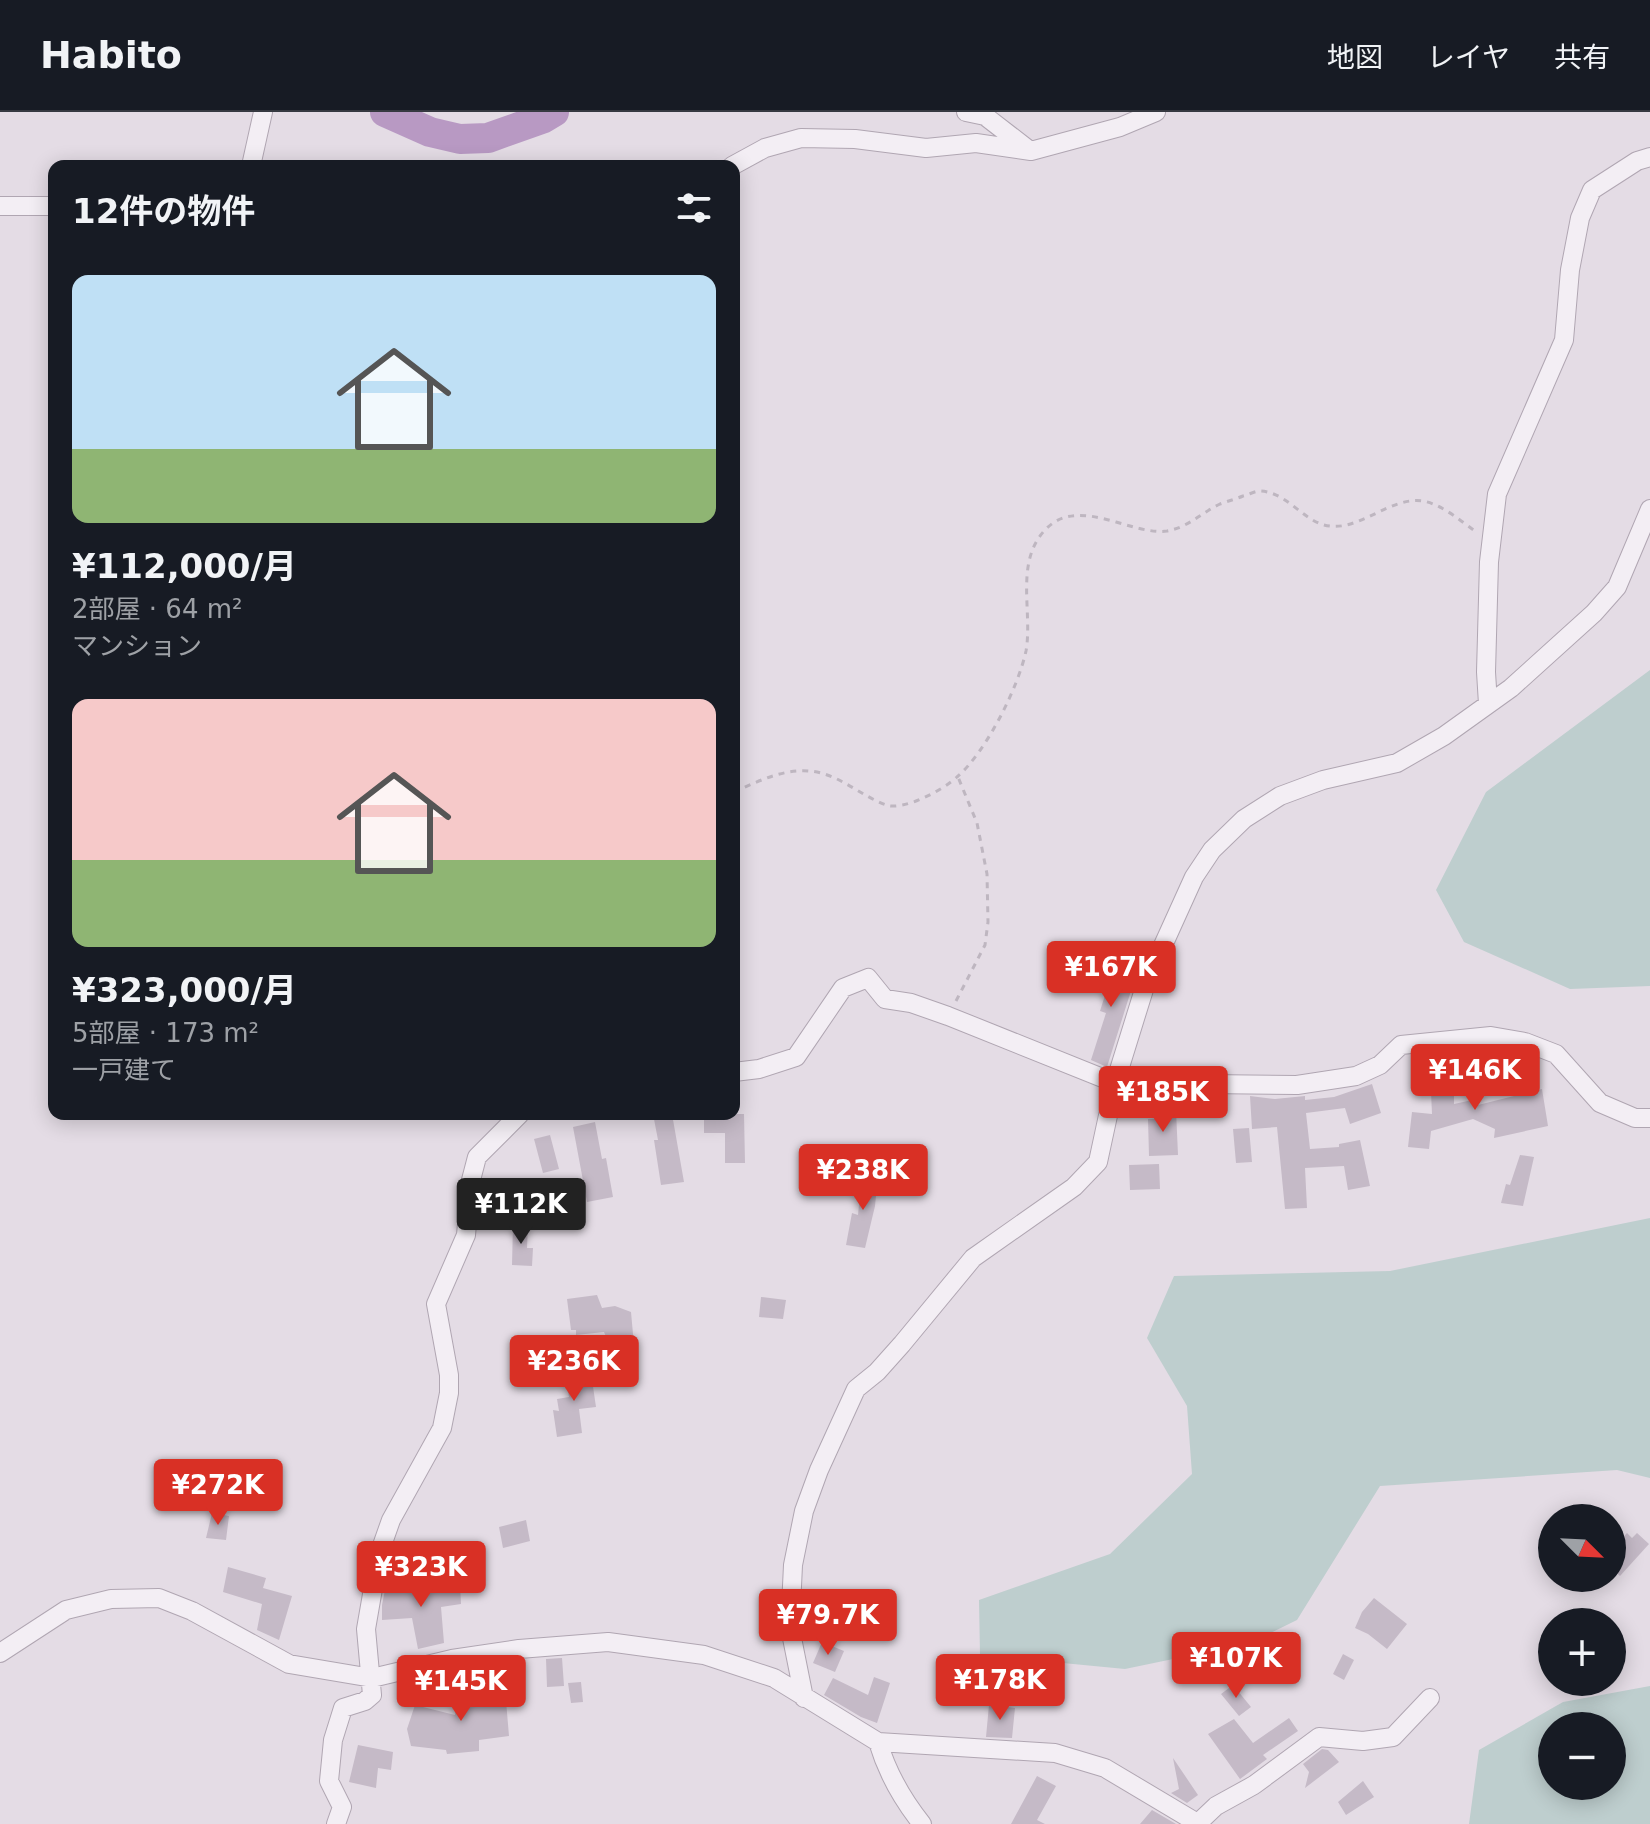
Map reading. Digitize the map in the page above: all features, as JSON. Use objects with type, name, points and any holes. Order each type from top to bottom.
[{"type":"street","points":[[252,160],[263,112]]},
{"type":"street","points":[[966,112],[985,116],[1031,151]]},
{"type":"street","points":[[740,162],[765,148],[801,138],[855,139],[926,148],[976,143],[1031,151],[1120,127],[1156,112]]},
{"type":"street","points":[[1488,704],[1486,672],[1491,541],[1497,494],[1564,340],[1570,270],[1580,218],[1592,190],[1637,161],[1650,157]]},
{"type":"street","points":[[0,206],[48,206]]},
{"type":"street","points":[[804,1698],[790,1628],[793,1565],[804,1511],[856,1389],[877,1372],[973,1258],[1074,1187],[1098,1162],[1115,1083],[1146,983],[1194,877],[1212,850],[1244,819],[1280,796],[1323,780],[1397,763],[1444,736],[1511,688],[1594,613],[1617,587],[1650,509]]},
{"type":"street","points":[[740,1071],[759,1069],[796,1057],[843,988],[868,978],[885,999],[911,1003],[948,1016],[1115,1083],[1297,1085],[1356,1076],[1380,1065],[1401,1045],[1491,1036],[1525,1042],[1556,1054],[1600,1103],[1635,1118],[1650,1118]]},
{"type":"street","points":[[336,1824],[342,1807],[329,1781],[333,1740],[343,1708],[365,1701],[372,1695],[366,1629],[379,1554],[391,1520],[442,1428],[449,1393],[449,1375],[436,1304],[466,1235],[471,1180],[477,1157],[514,1120]]},
{"type":"street","points":[[0,1653],[66,1610],[111,1599],[159,1598],[192,1611],[289,1664],[372,1678],[452,1659],[519,1649],[608,1642],[704,1655],[774,1678],[878,1742],[1055,1753],[1105,1768],[1198,1824],[1216,1806],[1254,1785],[1319,1737],[1363,1741],[1393,1737],[1430,1698]]},
{"type":"street","points":[[878,1742],[884,1762],[904,1801],[922,1824]]},
{"type":"path","points":[[740,789],[778,773],[822,773],[889,806],[920,800],[958,777],[985,742],[1011,698],[1026,650],[1027,576],[1031,552],[1045,530],[1061,517],[1088,515],[1164,531],[1192,524],[1218,505],[1259,491],[1279,497],[1324,525],[1344,525],[1400,504],[1423,501],[1444,510],[1491,541]]},
{"type":"path","points":[[948,1016],[985,945],[988,922],[987,874],[977,823],[958,777]]},
{"type":"shaded area","points":[[1650,670],[1650,986],[1570,989],[1464,942],[1436,890],[1486,792]]},
{"type":"shaded area","points":[[1650,1218],[1650,1478],[1617,1470],[1380,1486],[1297,1620],[1250,1643],[1125,1669],[980,1655],[979,1600],[1110,1554],[1192,1474],[1187,1406],[1147,1338],[1174,1276],[1390,1271]]},
{"type":"shaded area","points":[[1650,1686],[1650,1824],[1469,1824],[1479,1750],[1538,1716],[1538,1800],[1626,1800],[1626,1712],[1546,1712],[1563,1702],[1596,1696],[1626,1696],[1626,1690]]},
{"type":"building","points":[[1095,964],[1135,978],[1107,1067],[1091,1060],[1106,1013],[1100,1011],[1107,989],[1089,983]]},
{"type":"building","points":[[1454,1068],[1454,1104],[1477,1099],[1478,1105],[1542,1089],[1548,1126],[1494,1138],[1495,1129],[1473,1119],[1431,1131],[1429,1149],[1408,1147],[1412,1112],[1432,1114],[1430,1070]]},
{"type":"building","points":[[1372,1084],[1381,1113],[1350,1124],[1345,1108],[1306,1113],[1310,1149],[1339,1147],[1339,1144],[1360,1140],[1370,1186],[1348,1190],[1344,1166],[1305,1168],[1307,1208],[1285,1209],[1277,1127],[1252,1129],[1250,1096],[1275,1099],[1305,1096],[1305,1100],[1334,1097]]},
{"type":"building","points":[[1158,1110],[1176,1110],[1178,1155],[1149,1156],[1148,1119],[1159,1119]]},
{"type":"building","points":[[740,1114],[744,1114],[745,1163],[725,1163],[725,1133],[704,1133],[704,1120],[740,1120]]},
{"type":"building","points":[[654,1120],[673,1120],[684,1182],[661,1185],[654,1140],[658,1140]]},
{"type":"building","points":[[595,1122],[613,1197],[587,1202],[573,1127]]},
{"type":"building","points":[[1249,1128],[1252,1162],[1236,1163],[1233,1129]]},
{"type":"building","points":[[550,1135],[559,1169],[543,1173],[534,1139]]},
{"type":"building","points":[[1520,1155],[1534,1157],[1523,1206],[1501,1203],[1506,1184],[1510,1185]]},
{"type":"building","points":[[1159,1164],[1160,1189],[1130,1190],[1129,1165]]},
{"type":"building","points":[[862,1173],[878,1175],[875,1206],[865,1248],[846,1245],[852,1213],[858,1215]]},
{"type":"building","points":[[481,1205],[508,1205],[508,1224],[479,1224]]},
{"type":"building","points":[[513,1224],[528,1224],[527,1248],[533,1248],[532,1266],[512,1265]]},
{"type":"building","points":[[597,1295],[602,1308],[615,1306],[631,1312],[634,1345],[610,1346],[604,1332],[576,1335],[576,1330],[571,1330],[567,1299]]},
{"type":"building","points":[[761,1297],[786,1300],[783,1319],[759,1317]]},
{"type":"building","points":[[582,1369],[583,1374],[591,1373],[596,1407],[579,1409],[582,1433],[557,1437],[553,1410],[559,1411],[557,1399],[569,1397],[565,1372]]},
{"type":"building","points":[[212,1513],[229,1516],[226,1540],[206,1538]]},
{"type":"building","points":[[526,1520],[530,1541],[503,1548],[499,1527]]},
{"type":"building","points":[[1637,1533],[1649,1544],[1626,1569],[1626,1534],[1632,1538]]},
{"type":"building","points":[[228,1567],[266,1578],[263,1588],[292,1596],[279,1640],[257,1630],[262,1604],[223,1592]]},
{"type":"building","points":[[427,1582],[427,1586],[460,1585],[461,1604],[441,1607],[444,1643],[418,1649],[412,1618],[382,1620],[382,1605],[386,1585],[405,1588],[405,1583]]},
{"type":"building","points":[[1374,1598],[1407,1624],[1387,1649],[1355,1628],[1362,1612]]},
{"type":"building","points":[[822,1642],[844,1651],[835,1672],[813,1663]]},
{"type":"building","points":[[1343,1654],[1354,1660],[1344,1680],[1333,1674]]},
{"type":"building","points":[[562,1658],[564,1686],[547,1687],[546,1659]]},
{"type":"building","points":[[874,1677],[890,1683],[877,1723],[824,1695],[833,1678],[868,1695]]},
{"type":"building","points":[[581,1682],[583,1702],[571,1703],[568,1683]]},
{"type":"building","points":[[1233,1685],[1251,1707],[1239,1716],[1221,1694]]},
{"type":"building","points":[[485,1689],[505,1689],[509,1736],[479,1740],[479,1751],[447,1754],[446,1750],[411,1746],[407,1729],[415,1705],[455,1715],[457,1696],[485,1692]]},
{"type":"building","points":[[989,1705],[1015,1708],[1012,1738],[986,1737]]},
{"type":"building","points":[[1289,1718],[1298,1731],[1263,1755],[1267,1759],[1240,1779],[1208,1734],[1234,1719],[1253,1743]]},
{"type":"building","points":[[358,1745],[393,1752],[391,1770],[378,1768],[376,1788],[349,1782]]},
{"type":"building","points":[[1322,1749],[1328,1750],[1339,1762],[1305,1788],[1309,1772],[1303,1764]]},
{"type":"building","points":[[1173,1758],[1198,1795],[1187,1803],[1171,1793],[1179,1789]]},
{"type":"building","points":[[1037,1776],[1056,1786],[1037,1820],[1045,1824],[1011,1824]]},
{"type":"building","points":[[1363,1781],[1374,1797],[1346,1815],[1338,1802]]},
{"type":"building","points":[[1152,1810],[1176,1824],[1140,1824]]},
{"type":"waterway","points":[[385,112],[430,132],[460,139],[488,138],[554,112]]}]
